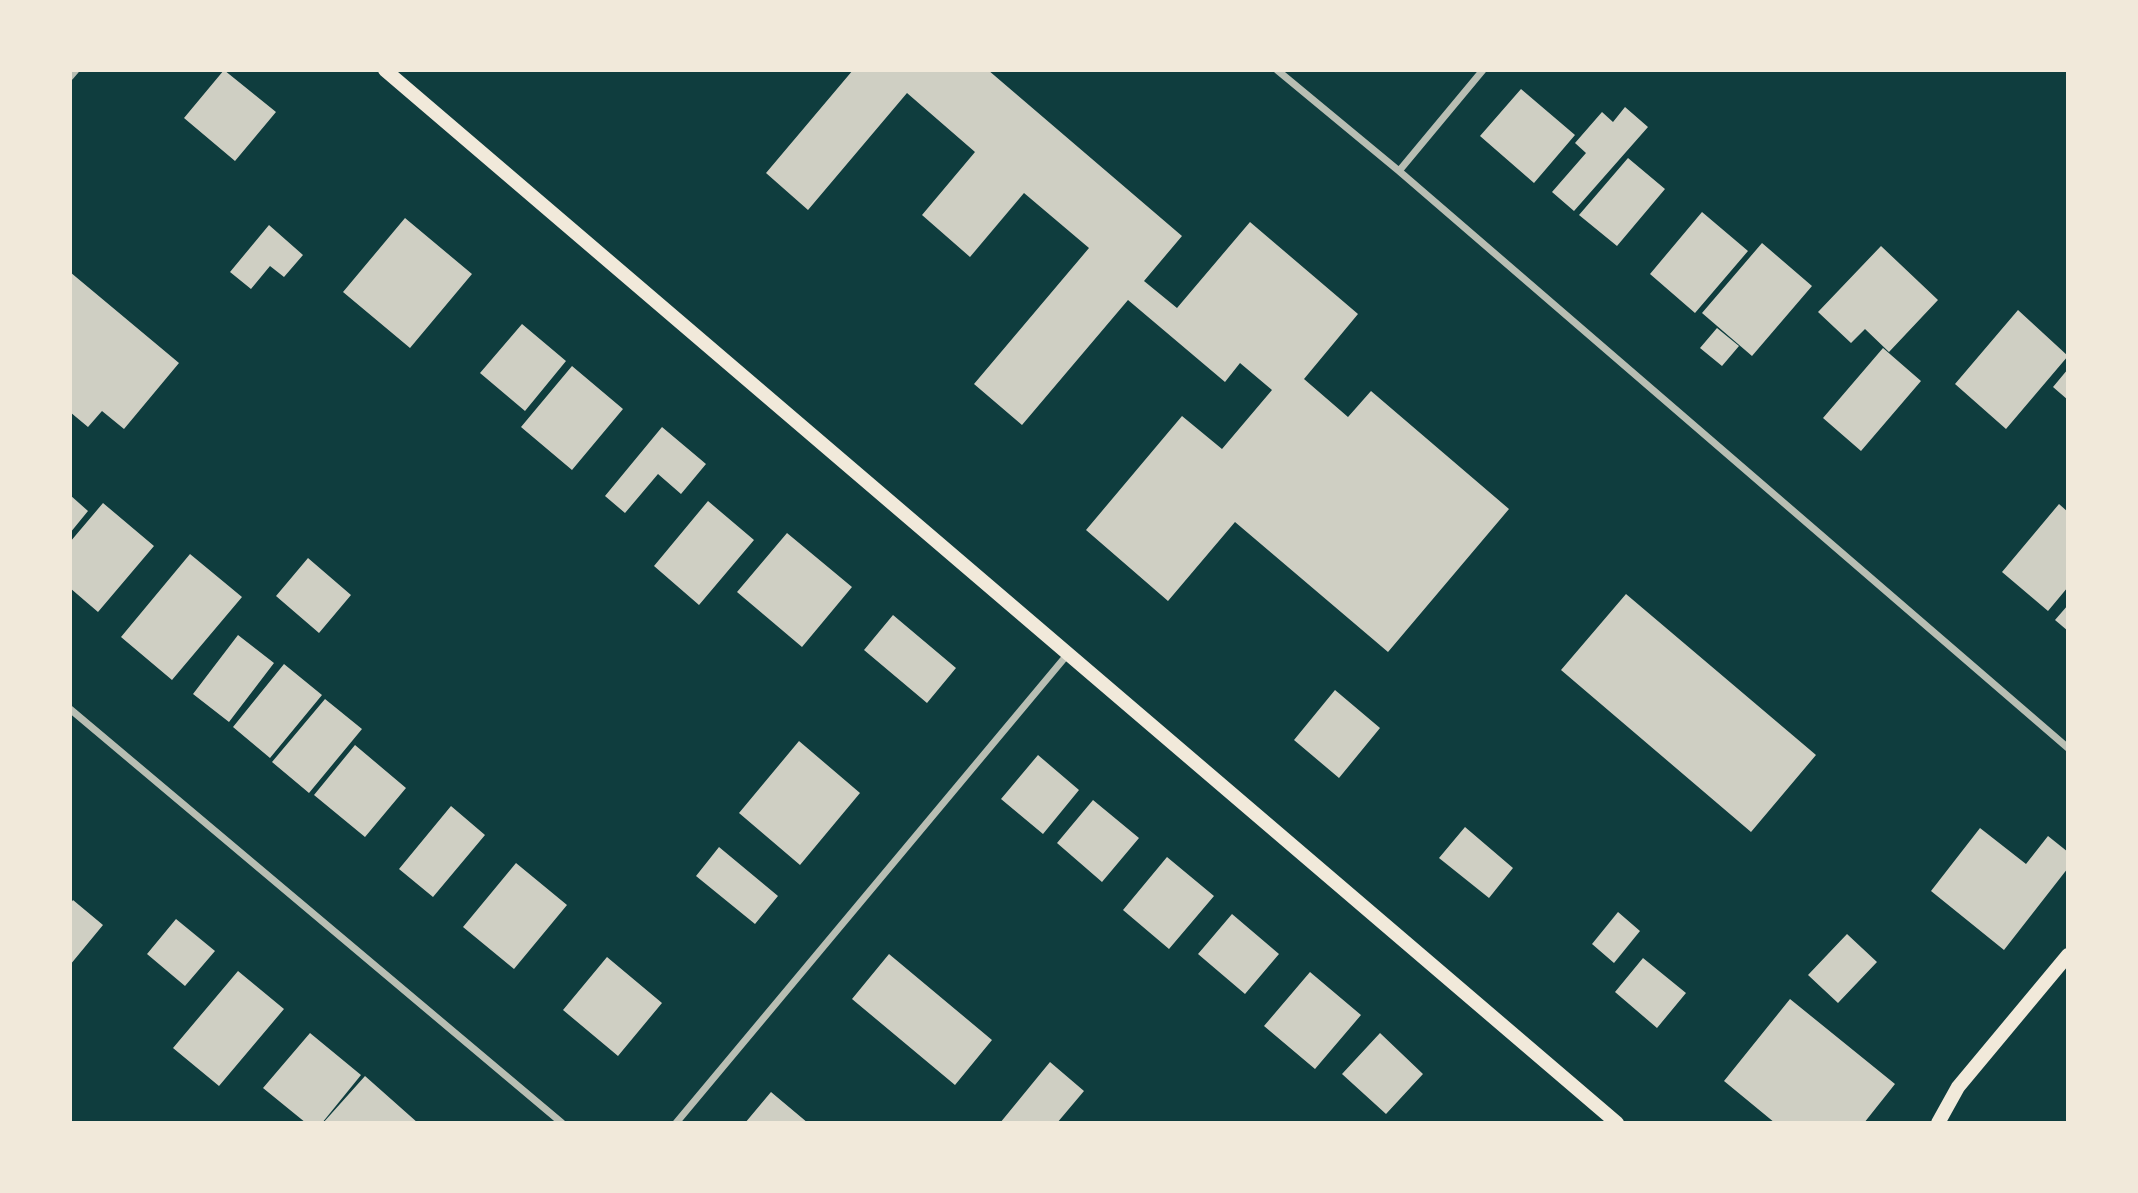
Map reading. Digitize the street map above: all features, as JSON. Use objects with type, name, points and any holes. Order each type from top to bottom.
[{"type":"main road","points":[[385,70],[1617,1123]]},
{"type":"main road","points":[[1938,1123],[1958,1087],[2068,955]]},
{"type":"street","points":[[70,77],[76,70]]},
{"type":"street","points":[[1277,70],[1399,171],[2068,748]]},
{"type":"street","points":[[1399,171],[1483,70]]},
{"type":"street","points":[[676,1123],[1067,655]]},
{"type":"street","points":[[70,709],[562,1123]]},
{"type":"building","points":[[224,70],[276,112],[235,161],[184,118]]},
{"type":"building","points":[[853,70],[988,70],[1182,236],[1144,281],[1177,308],[1250,222],[1358,314],[1304,379],[1348,417],[1371,391],[1509,509],[1388,652],[1235,522],[1168,601],[1086,530],[1182,416],[1222,449],[1272,390],[1240,363],[1225,382],[1128,300],[1022,425],[974,384],[1089,248],[1024,193],[970,257],[922,215],[975,152],[907,93],[808,210],[766,173]]},
{"type":"building","points":[[1521,89],[1575,135],[1534,183],[1480,136]]},
{"type":"building","points":[[1625,107],[1648,127],[1574,211],[1552,192],[1586,153],[1575,143],[1602,112],[1613,122]]},
{"type":"building","points":[[1628,158],[1665,189],[1617,246],[1579,215]]},
{"type":"building","points":[[1702,212],[1748,251],[1695,313],[1650,274]]},
{"type":"building","points":[[405,218],[472,274],[410,348],[343,292]]},
{"type":"building","points":[[269,225],[303,255],[284,277],[270,266],[251,289],[230,272]]},
{"type":"building","points":[[1762,243],[1812,286],[1752,356],[1702,313]]},
{"type":"building","points":[[1881,246],[1938,300],[1889,352],[1865,329],[1851,343],[1818,312]]},
{"type":"building","points":[[70,272],[179,363],[124,429],[102,411],[88,427],[70,412]]},
{"type":"building","points":[[2018,310],[2068,356],[2006,429],[1955,384]]},
{"type":"building","points":[[522,324],[566,361],[525,411],[480,373]]},
{"type":"building","points":[[1717,328],[1739,346],[1722,366],[1700,348]]},
{"type":"building","points":[[1883,348],[1921,381],[1861,451],[1823,418]]},
{"type":"building","points":[[572,366],[623,409],[572,470],[521,427]]},
{"type":"building","points":[[2068,369],[2068,400],[2053,387]]},
{"type":"building","points":[[662,427],[706,464],[681,494],[658,474],[625,513],[605,496]]},
{"type":"building","points":[[70,495],[88,511],[70,533]]},
{"type":"building","points":[[708,501],[754,540],[699,605],[654,566]]},
{"type":"building","points":[[103,503],[154,546],[98,612],[70,588],[70,542]]},
{"type":"building","points":[[2059,504],[2068,512],[2068,587],[2048,611],[2002,572]]},
{"type":"building","points":[[787,533],[852,587],[802,647],[737,592]]},
{"type":"building","points":[[190,554],[242,597],[172,680],[121,637]]},
{"type":"building","points":[[308,558],[351,595],[319,633],[276,596]]},
{"type":"building","points":[[1626,594],[1816,755],[1751,832],[1561,670]]},
{"type":"building","points":[[2068,605],[2068,631],[2055,620]]},
{"type":"building","points":[[893,615],[956,668],[927,703],[864,650]]},
{"type":"building","points":[[238,635],[274,663],[229,722],[193,694]]},
{"type":"building","points":[[284,664],[322,695],[270,758],[233,727]]},
{"type":"building","points":[[1335,690],[1380,728],[1339,778],[1294,740]]},
{"type":"building","points":[[325,699],[362,729],[309,793],[272,762]]},
{"type":"building","points":[[799,741],[860,793],[800,865],[739,813]]},
{"type":"building","points":[[355,745],[406,788],[365,837],[314,795]]},
{"type":"building","points":[[1038,755],[1079,790],[1043,834],[1001,799]]},
{"type":"building","points":[[1093,800],[1139,838],[1102,882],[1057,843]]},
{"type":"building","points":[[451,806],[485,835],[433,897],[399,869]]},
{"type":"building","points":[[1465,827],[1513,868],[1489,898],[1439,858]]},
{"type":"building","points":[[1980,828],[2026,864],[2048,836],[2068,852],[2068,868],[2004,950],[1931,891]]},
{"type":"building","points":[[719,847],[778,896],[755,924],[696,876]]},
{"type":"building","points":[[1167,857],[1214,896],[1169,949],[1123,910]]},
{"type":"building","points":[[516,863],[567,905],[514,969],[463,927]]},
{"type":"building","points":[[73,900],[103,925],[70,965],[70,904]]},
{"type":"building","points":[[1618,912],[1640,931],[1614,963],[1592,944]]},
{"type":"building","points":[[1232,914],[1279,954],[1245,994],[1198,954]]},
{"type":"building","points":[[176,919],[215,951],[185,986],[147,954]]},
{"type":"building","points":[[1847,934],[1877,962],[1838,1003],[1808,975]]},
{"type":"building","points":[[889,954],[992,1040],[955,1085],[852,999]]},
{"type":"building","points":[[607,957],[662,1003],[618,1056],[563,1010]]},
{"type":"building","points":[[1643,958],[1686,993],[1657,1028],[1615,992]]},
{"type":"building","points":[[238,971],[284,1009],[219,1086],[173,1048]]},
{"type":"building","points":[[1310,972],[1361,1015],[1315,1069],[1264,1026]]},
{"type":"building","points":[[1790,999],[1895,1084],[1864,1123],[1775,1123],[1724,1081]]},
{"type":"building","points":[[310,1033],[361,1075],[322,1123],[306,1123],[263,1088]]},
{"type":"building","points":[[1380,1033],[1423,1074],[1386,1114],[1342,1074]]},
{"type":"building","points":[[1050,1062],[1084,1091],[1057,1123],[1000,1123]]},
{"type":"building","points":[[365,1076],[418,1123],[323,1123]]},
{"type":"building","points":[[771,1092],[808,1123],[745,1123]]}]
